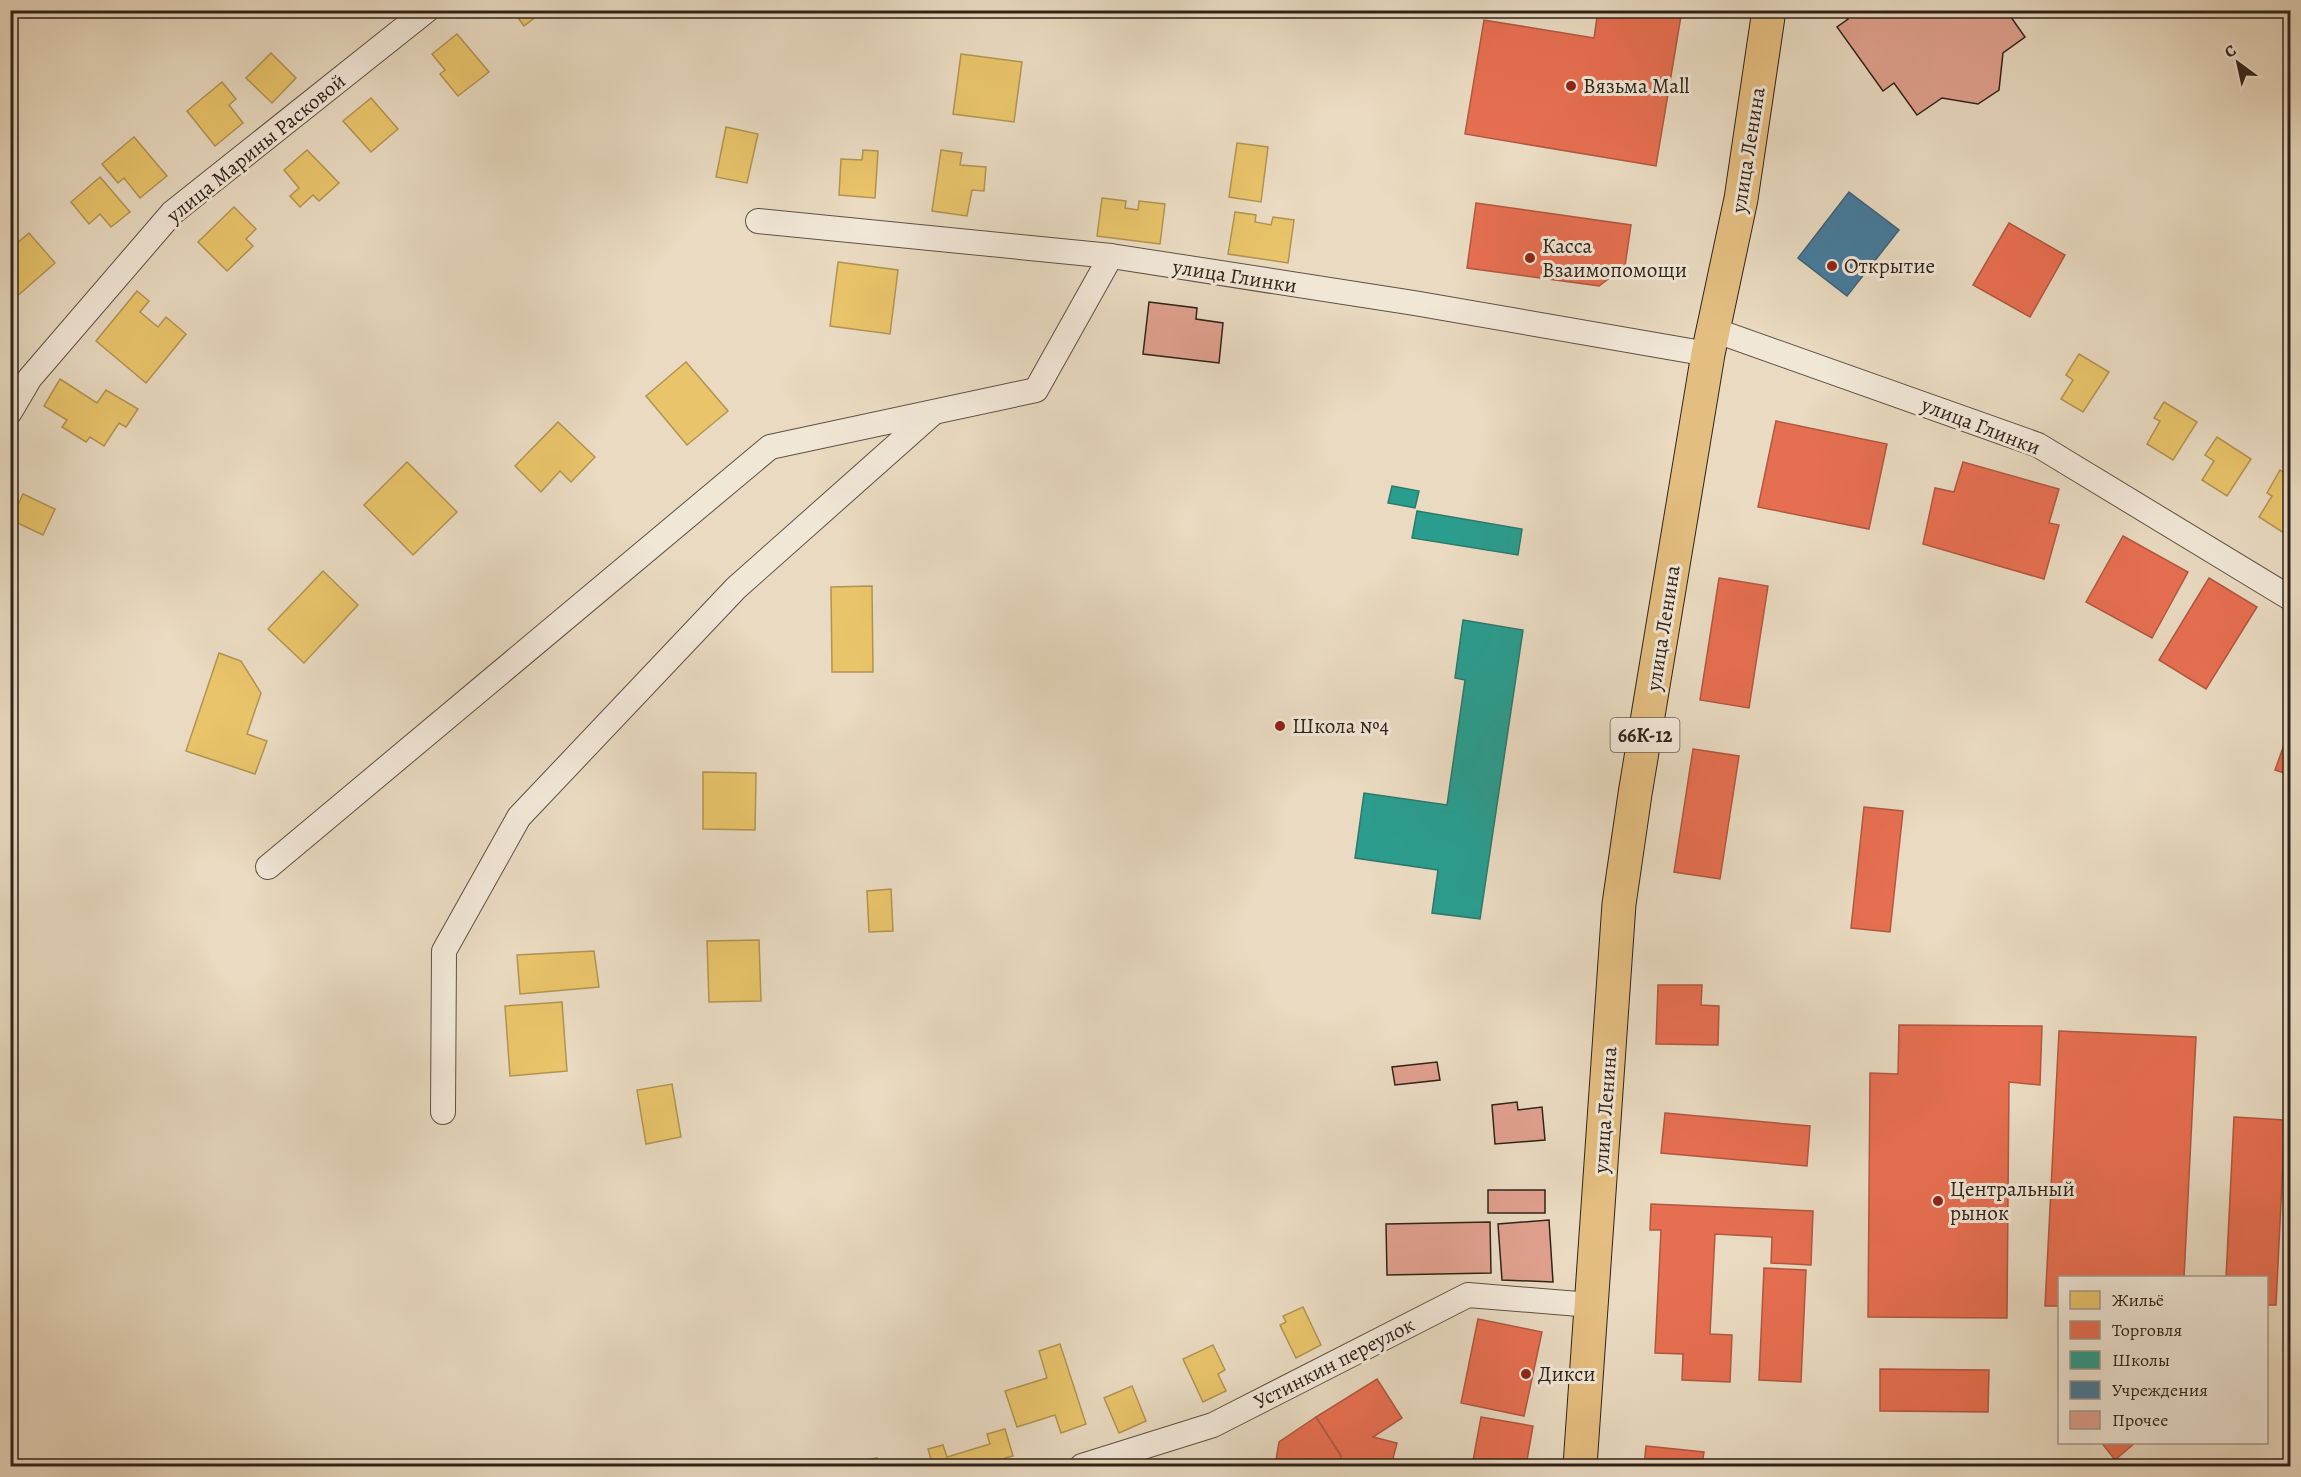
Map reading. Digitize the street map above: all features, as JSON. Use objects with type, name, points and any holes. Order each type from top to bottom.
[{"type":"main road","name":"улица Ленина","points":[[1580,1467],[1619,904],[1635,794],[1711,342],[1741,199],[1769,10]]},
{"type":"street","name":"улица Марины Расковой","points":[[10,412],[30,378],[172,213],[427,10]]},
{"type":"street","name":"улица Глинки","points":[[758,221],[1111,256],[1414,303],[1711,342],[2038,445],[2290,598]]},
{"type":"street","points":[[268,867],[770,447],[1036,390],[1111,256]]},
{"type":"street","points":[[443,1112],[444,951],[519,817],[736,588],[935,411]]},
{"type":"street","name":"Устинкин переулок","points":[[1082,1467],[1213,1425],[1468,1295],[1591,1305]]},
{"type":"building: Жильё","points":[[512,10],[545,10],[524,26]]},
{"type":"building: Жильё","points":[[457,34],[489,72],[458,96],[440,74],[445,70],[432,54]]},
{"type":"building: Жильё","points":[[271,53],[296,78],[272,103],[246,78]]},
{"type":"building: Жильё","points":[[961,54],[1022,62],[1014,122],[953,114]]},
{"type":"building: Жильё","points":[[222,82],[236,99],[229,105],[243,123],[215,146],[187,111]]},
{"type":"building: Жильё","points":[[371,98],[398,129],[371,152],[343,121]]},
{"type":"building: Жильё","points":[[726,127],[758,134],[747,183],[716,177]]},
{"type":"building: Жильё","points":[[134,137],[167,176],[140,198],[124,178],[118,183],[102,164]]},
{"type":"building: Жильё","points":[[1237,143],[1268,147],[1261,202],[1229,197]]},
{"type":"building: Жильё","points":[[307,150],[339,183],[319,201],[313,195],[300,207],[290,196],[299,188],[284,170]]},
{"type":"building: Жильё","points":[[863,150],[878,151],[875,198],[839,195],[841,159],[862,160]]},
{"type":"building: Жильё","points":[[941,150],[962,153],[960,165],[986,167],[984,191],[972,190],[967,216],[932,211]]},
{"type":"building: Жильё","points":[[100,177],[130,212],[111,227],[100,214],[89,224],[71,202]]},
{"type":"building: Жильё","points":[[1102,198],[1126,201],[1125,208],[1138,210],[1139,201],[1165,204],[1160,244],[1097,236]]},
{"type":"building: Жильё","points":[[234,207],[256,229],[246,239],[253,246],[227,271],[198,242]]},
{"type":"building: Жильё","points":[[1235,212],[1256,215],[1255,222],[1271,225],[1273,217],[1294,220],[1288,263],[1228,254]]},
{"type":"building: Жильё","points":[[29,233],[55,263],[15,298],[10,293],[10,249]]},
{"type":"building: Жильё","points":[[838,262],[898,270],[890,334],[830,326]]},
{"type":"building: Жильё","points":[[137,291],[149,301],[140,312],[158,327],[166,317],[186,334],[146,383],[96,341]]},
{"type":"building: Жильё","points":[[2079,354],[2109,372],[2083,412],[2061,399],[2073,380],[2066,375]]},
{"type":"building: Жильё","points":[[686,362],[728,411],[687,445],[646,396]]},
{"type":"building: Жильё","points":[[60,379],[97,403],[106,390],[138,409],[126,427],[119,423],[104,446],[90,437],[86,442],[62,427],[67,420],[44,406]]},
{"type":"building: Жильё","points":[[2164,402],[2197,422],[2173,460],[2147,444],[2160,421],[2154,418]]},
{"type":"building: Жильё","points":[[558,422],[595,457],[571,482],[560,471],[541,492],[515,466]]},
{"type":"building: Жильё","points":[[2217,437],[2251,459],[2227,496],[2202,480],[2214,461],[2205,455]]},
{"type":"building: Жильё","points":[[407,462],[457,512],[413,555],[364,505]]},
{"type":"building: Жильё","points":[[2280,470],[2290,477],[2290,529],[2287,535],[2259,517],[2272,496],[2267,493]]},
{"type":"building: Жильё","points":[[23,494],[55,509],[43,535],[11,520]]},
{"type":"building: Жильё","points":[[323,571],[358,605],[304,663],[268,629]]},
{"type":"building: Жильё","points":[[872,586],[873,672],[832,672],[831,587]]},
{"type":"building: Жильё","points":[[219,653],[241,661],[261,693],[247,734],[267,741],[255,774],[186,751]]},
{"type":"building: Жильё","points":[[703,772],[756,773],[755,830],[703,829]]},
{"type":"building: Жильё","points":[[891,889],[893,931],[869,932],[867,891]]},
{"type":"building: Жильё","points":[[759,940],[761,1001],[709,1002],[707,941]]},
{"type":"building: Жильё","points":[[594,951],[599,987],[520,994],[517,955]]},
{"type":"building: Жильё","points":[[562,1002],[567,1071],[510,1076],[505,1006]]},
{"type":"building: Жильё","points":[[672,1084],[681,1137],[646,1144],[637,1090]]},
{"type":"building: Жильё","points":[[1303,1307],[1321,1345],[1296,1358],[1280,1325],[1286,1322],[1283,1316]]},
{"type":"building: Жильё","points":[[1060,1344],[1086,1424],[1061,1433],[1055,1415],[1017,1427],[1005,1391],[1047,1378],[1039,1351]]},
{"type":"building: Жильё","points":[[1213,1345],[1225,1370],[1218,1374],[1226,1391],[1203,1402],[1183,1359]]},
{"type":"building: Жильё","points":[[1132,1386],[1146,1421],[1119,1433],[1104,1398]]},
{"type":"building: Жильё","points":[[1005,1429],[1013,1456],[1005,1458],[1007,1466],[933,1466],[928,1449],[943,1445],[947,1457],[990,1444],[987,1434]]},
{"type":"building: Жильё","points":[[877,1458],[879,1466],[859,1466],[858,1462]]},
{"type":"building: Торговля","name":"Вязьма Mall","points":[[1598,10],[1682,10],[1656,166],[1465,134],[1484,20],[1594,38]]},
{"type":"building: Торговля","points":[[1476,203],[1631,225],[1625,266],[1599,286],[1467,268]]},
{"type":"building: Торговля","points":[[2009,223],[2065,255],[2030,317],[1973,285]]},
{"type":"building: Торговля","points":[[1776,421],[1887,444],[1869,529],[1758,507]]},
{"type":"building: Торговля","points":[[1963,462],[2059,489],[2049,523],[2059,525],[2044,579],[1923,544],[1935,488],[1954,492]]},
{"type":"building: Торговля","points":[[2123,536],[2188,572],[2152,638],[2086,602]]},
{"type":"building: Торговля","points":[[1719,578],[1768,586],[1749,708],[1700,700]]},
{"type":"building: Торговля","points":[[2209,578],[2257,607],[2206,689],[2159,660]]},
{"type":"building: Торговля","points":[[2290,728],[2290,775],[2275,770]]},
{"type":"building: Торговля","points":[[1693,749],[1739,756],[1720,879],[1674,872]]},
{"type":"building: Торговля","points":[[1864,807],[1903,811],[1890,932],[1851,928]]},
{"type":"building: Торговля","points":[[1658,985],[1702,985],[1701,1005],[1719,1006],[1718,1045],[1656,1044]]},
{"type":"building: Торговля","name":"Центральный рынок","points":[[1899,1025],[2042,1026],[2040,1085],[2009,1082],[2007,1318],[1868,1317],[1870,1073],[1898,1074]]},
{"type":"building: Торговля","name":"Центральный рынок","points":[[2059,1031],[2196,1037],[2184,1276],[2058,1276],[2058,1306],[2045,1306]]},
{"type":"building: Торговля","points":[[1665,1113],[1810,1126],[1807,1166],[1661,1153]]},
{"type":"building: Торговля","points":[[2234,1117],[2285,1120],[2276,1305],[2268,1305],[2268,1276],[2226,1276]]},
{"type":"building: Торговля","points":[[1651,1204],[1813,1211],[1811,1265],[1771,1263],[1772,1237],[1715,1234],[1710,1334],[1732,1335],[1730,1382],[1682,1380],[1683,1354],[1655,1353],[1661,1230],[1650,1230]]},
{"type":"building: Торговля","points":[[1764,1268],[1806,1270],[1801,1382],[1759,1380]]},
{"type":"building: Торговля","points":[[1478,1319],[1542,1332],[1524,1416],[1461,1403]]},
{"type":"building: Торговля","points":[[1880,1369],[1989,1370],[1988,1412],[1880,1411]]},
{"type":"building: Торговля","points":[[1377,1379],[1402,1418],[1373,1437],[1397,1443],[1391,1466],[1339,1466],[1341,1456],[1316,1417]]},
{"type":"building: Торговля","points":[[1316,1417],[1341,1456],[1339,1466],[1275,1466],[1279,1442]]},
{"type":"building: Торговля","points":[[1481,1417],[1533,1426],[1526,1466],[1472,1466]]},
{"type":"building: Торговля","points":[[2103,1444],[2134,1444],[2115,1460]]},
{"type":"building: Торговля","points":[[1646,1446],[1704,1452],[1702,1466],[1644,1466]]},
{"type":"building: Школы","points":[[1392,486],[1419,491],[1415,508],[1388,503]]},
{"type":"building: Школы","points":[[1417,511],[1522,529],[1518,555],[1412,538]]},
{"type":"building: Школы","name":"Школа №4","points":[[1463,620],[1523,630],[1480,919],[1432,913],[1438,870],[1355,858],[1364,793],[1447,805],[1465,680],[1455,678]]},
{"type":"building: Учреждения","points":[[1849,192],[1899,230],[1847,296],[1798,258]]},
{"type":"building: Прочее","points":[[1841,10],[2006,10],[2025,37],[2003,53],[1999,90],[1978,104],[1942,98],[1917,115],[1894,83],[1883,91],[1837,27],[1848,19]]},
{"type":"building: Прочее","points":[[1149,302],[1197,308],[1196,319],[1223,323],[1219,363],[1143,354]]},
{"type":"building: Прочее","points":[[1437,1062],[1440,1080],[1395,1085],[1392,1067]]},
{"type":"building: Прочее","points":[[1517,1102],[1518,1110],[1542,1107],[1545,1140],[1495,1144],[1492,1105]]},
{"type":"building: Прочее","points":[[1488,1190],[1545,1190],[1545,1213],[1488,1213]]},
{"type":"building: Прочее","points":[[1549,1220],[1553,1282],[1502,1280],[1498,1224]]},
{"type":"building: Прочее","points":[[1490,1222],[1491,1273],[1387,1275],[1386,1224]]},
{"type":"place","name":"Вязьма Mall","points":[[1571,86]]},
{"type":"place","name":"Касса Взаимопомощи","points":[[1530,258]]},
{"type":"place","name":"Открытие","points":[[1832,266]]},
{"type":"place","name":"Школа №4","points":[[1280,726]]},
{"type":"place","name":"Центральный рынок","points":[[1938,1201]]},
{"type":"place","name":"Дикси","points":[[1526,1374]]}]
